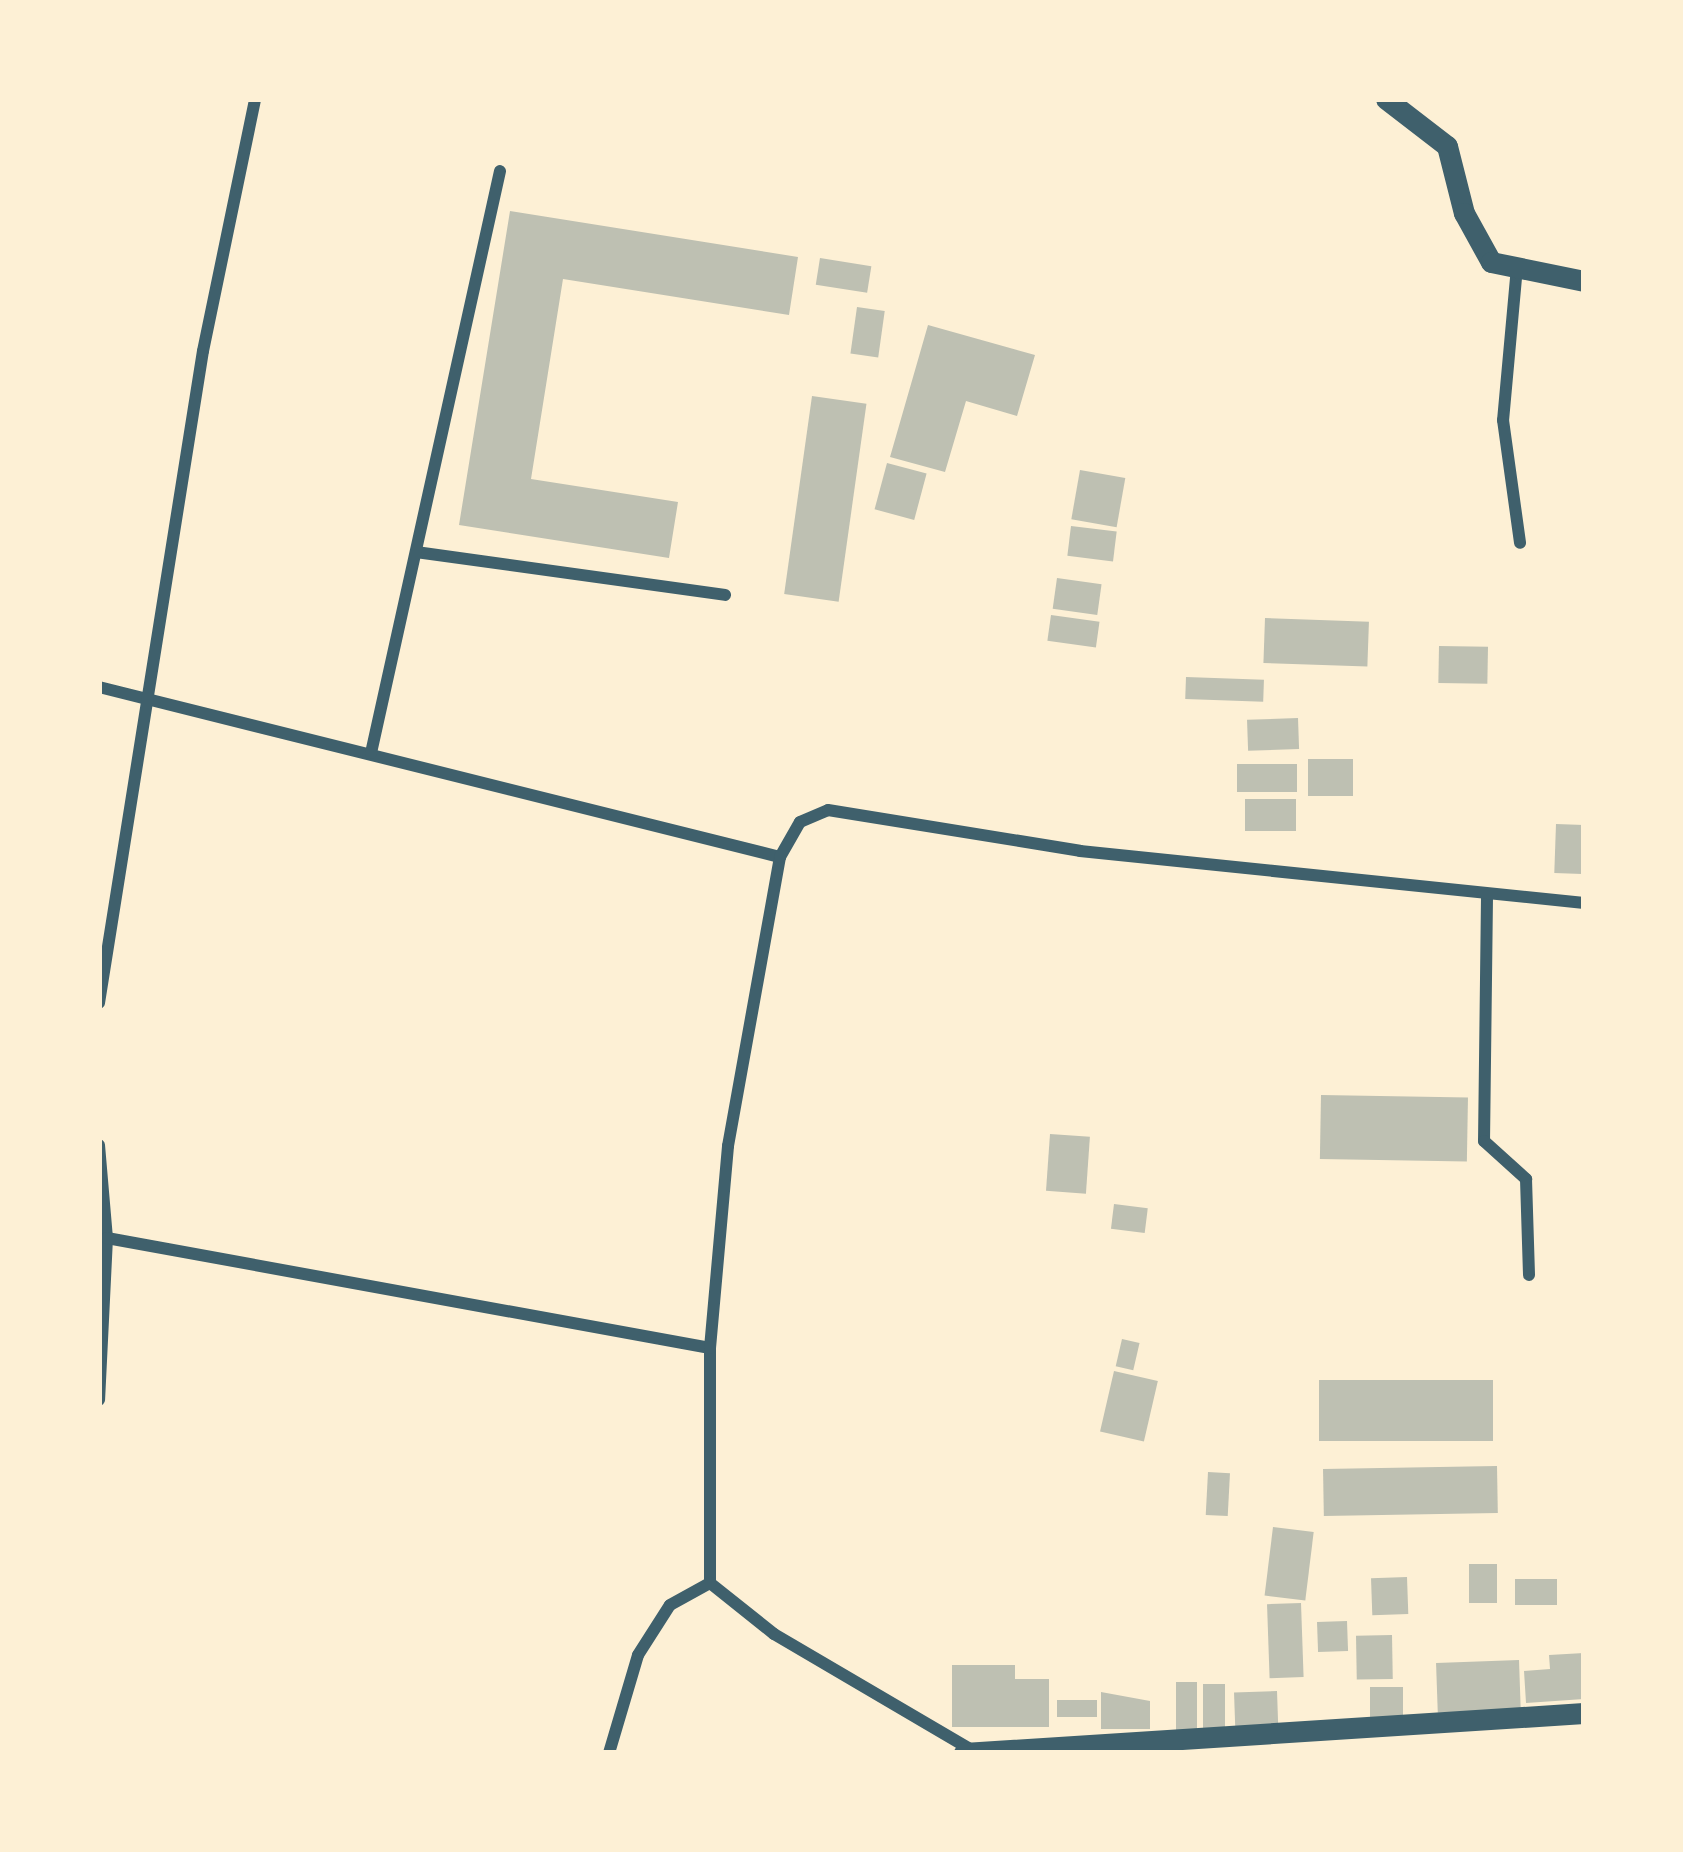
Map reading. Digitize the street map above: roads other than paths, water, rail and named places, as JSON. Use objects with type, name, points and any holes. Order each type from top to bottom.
[{"type":"street","points":[[99,1003],[203,351],[255,99]]},
{"type":"street","points":[[1386,99],[1447,146],[1478,245],[1491,262],[1584,281]]},
{"type":"street","points":[[371,753],[500,171]]},
{"type":"street","points":[[1517,267],[1503,420],[1520,542]]},
{"type":"street","points":[[416,552],[725,595]]},
{"type":"street","points":[[99,687],[150,696],[780,857]]},
{"type":"street","points":[[710,1583],[710,1348],[728,1146],[780,857],[800,822],[828,810],[1080,851],[1487,897],[1584,903]]},
{"type":"street","points":[[1487,897],[1484,1141],[1526,1178],[1529,1275]]},
{"type":"street","points":[[99,1145],[107,1238],[99,1400]]},
{"type":"street","points":[[107,1238],[710,1348]]},
{"type":"street","points":[[710,1583],[774,1634],[967,1751],[1166,1748],[1584,1713]]},
{"type":"street","points":[[609,1753],[638,1654],[670,1605],[710,1583]]}]
